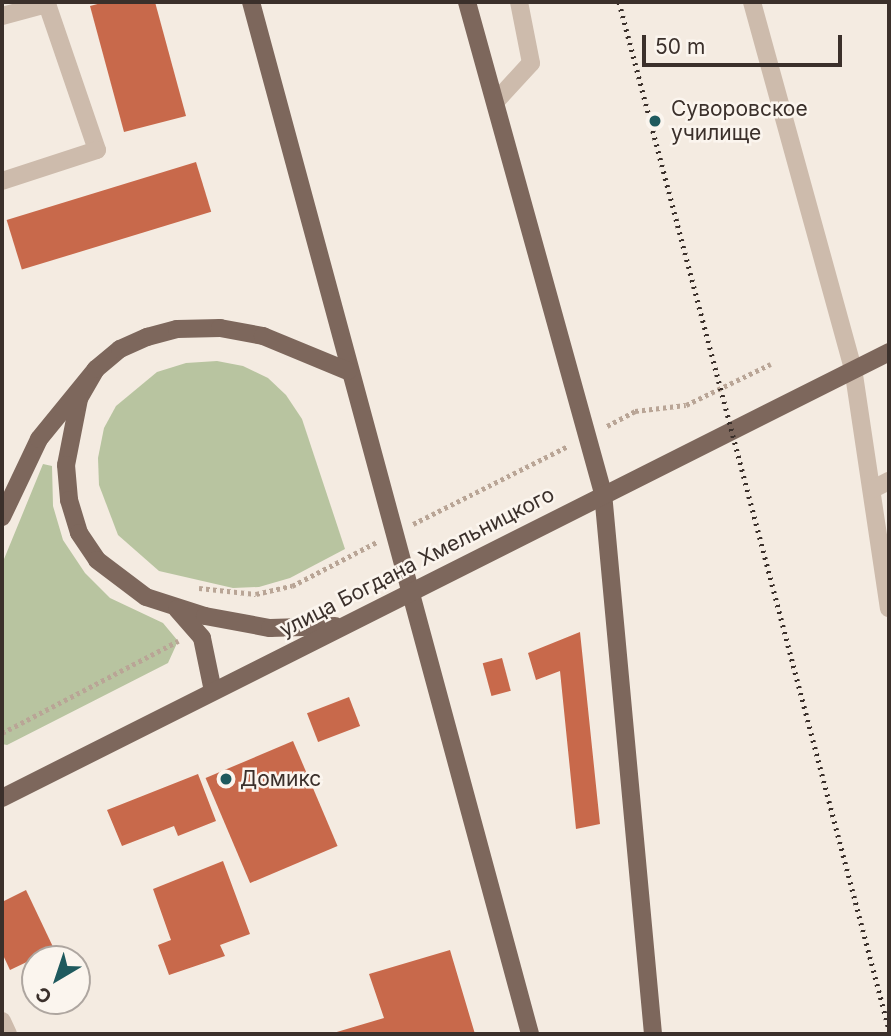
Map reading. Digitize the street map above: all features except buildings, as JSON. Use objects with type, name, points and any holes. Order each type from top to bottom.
[{"type":"main road","points":[[251,2],[369,450],[530,1034]]},
{"type":"main road","points":[[467,2],[497,100],[603,493],[623,683],[653,1034]]},
{"type":"main road","points":[[2,517],[39,439],[96,369],[120,349],[147,337],[177,329],[220,328],[262,336],[348,371]]},
{"type":"main road","name":"улица Богдана Хмельницкого","points":[[2,798],[603,493],[889,352]]},
{"type":"main road","points":[[96,369],[79,399],[69,432],[69,500],[79,533],[97,561],[121,582],[200,621],[270,628],[342,626]]},
{"type":"main road","points":[[200,621],[209,657],[213,691]]},
{"type":"street","points":[[497,100],[531,62],[519,2]]},
{"type":"street","points":[[751,2],[853,368],[881,485],[889,608]]},
{"type":"street","points":[[2,16],[47,4],[97,150],[2,181]]},
{"type":"street","points":[[2,1021],[8,1034]]},
{"type":"path","points":[[402,529],[635,411],[686,405],[771,364]]},
{"type":"path","points":[[187,586],[231,594],[292,586],[390,536]]},
{"type":"path","points":[[2,733],[168,647],[231,594]]},
{"type":"green space","points":[[217,361],[243,366],[268,378],[286,395],[302,419],[345,549],[290,578],[259,587],[233,588],[159,571],[118,535],[99,485],[98,458],[104,428],[116,406],[157,372],[186,363]]},
{"type":"green space","points":[[43,464],[52,466],[53,506],[63,540],[85,573],[110,598],[163,623],[178,641],[168,663],[7,745],[2,744],[2,564]]},
{"type":"railway","points":[[619,2],[889,1030]]},
{"type":"place","name":"Суворовское училище","points":[[655,121]]},
{"type":"place","name":"Домикс","points":[[226,779]]}]
